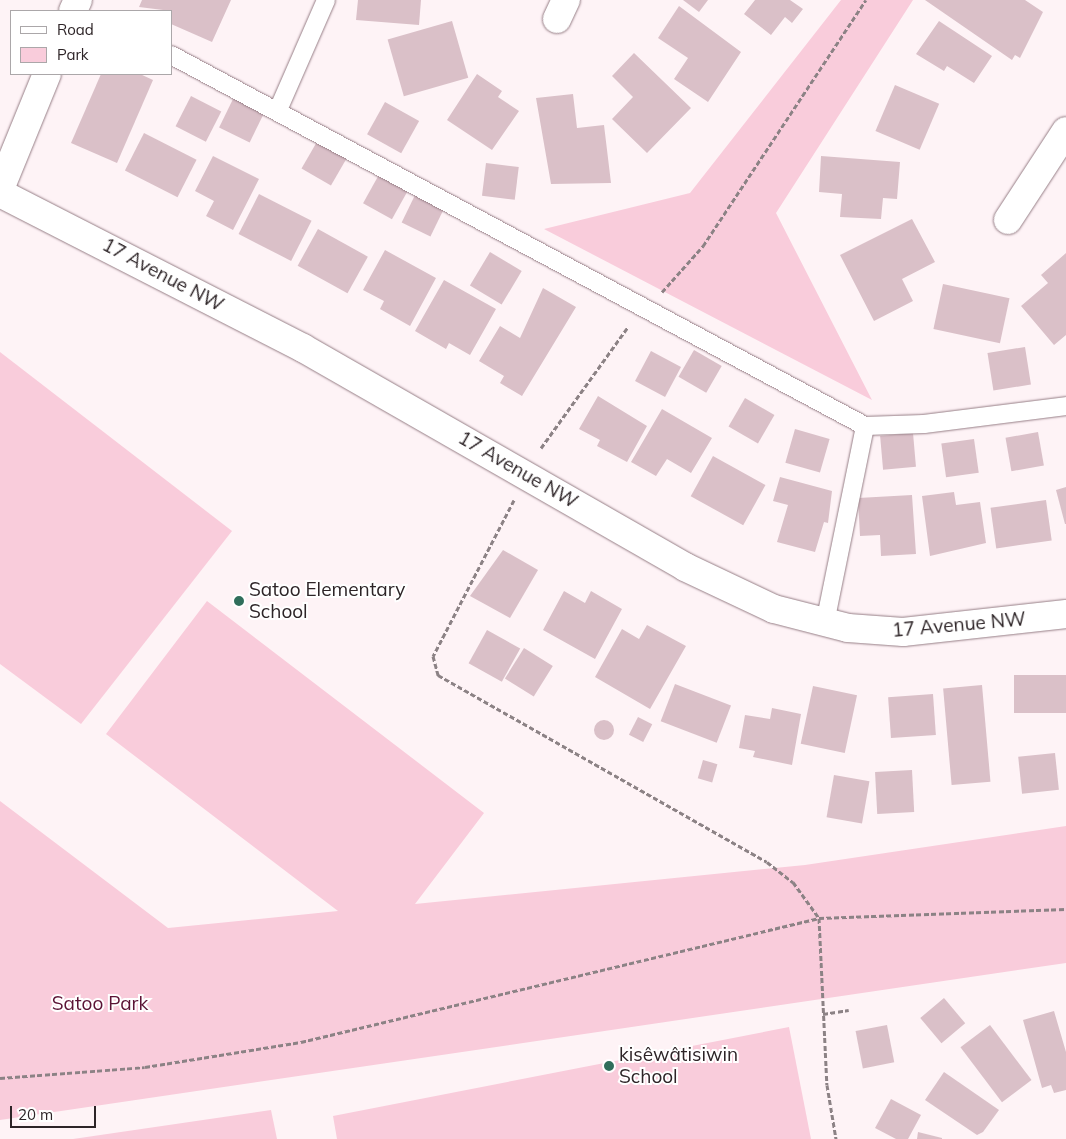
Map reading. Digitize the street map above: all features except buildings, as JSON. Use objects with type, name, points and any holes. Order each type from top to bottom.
[{"type":"street","points":[[0,189],[47,75]]},
{"type":"street","points":[[1008,220],[1066,131]]},
{"type":"street","name":"17 Avenue NW","points":[[0,193],[312,352],[685,567],[774,609],[824,623],[923,632],[1066,614]]},
{"type":"lane","points":[[278,110],[326,0]]},
{"type":"lane","points":[[172,56],[278,110],[865,426],[924,424],[1066,406]]},
{"type":"lane","points":[[824,623],[865,426]]},
{"type":"path","points":[[541,448],[643,307],[704,246],[866,0]]},
{"type":"path","points":[[514,500],[433,656],[438,675],[767,862],[793,882],[819,918],[825,961],[823,1014],[836,1139]]},
{"type":"path","points":[[0,1078],[145,1067],[301,1042],[819,918],[1066,909]]},
{"type":"path","points":[[823,1014],[849,1010]]},
{"type":"green space","points":[[841,0],[913,0],[776,213],[872,400],[544,229],[690,193]]},
{"type":"green space","points":[[0,352],[232,531],[81,724],[0,664]]},
{"type":"green space","name":"Satoo Park","points":[[207,601],[484,813],[415,904],[805,865],[1066,826],[1066,963],[0,1120],[0,801],[168,928],[338,911],[106,734]]},
{"type":"green space","points":[[789,1027],[811,1139],[337,1139],[333,1116]]},
{"type":"green space","points":[[271,1110],[277,1139],[73,1139]]},
{"type":"place","name":"Satoo Elementary School","points":[[239,601]]},
{"type":"place","name":"kisêwâtisiwin School","points":[[609,1066]]}]
